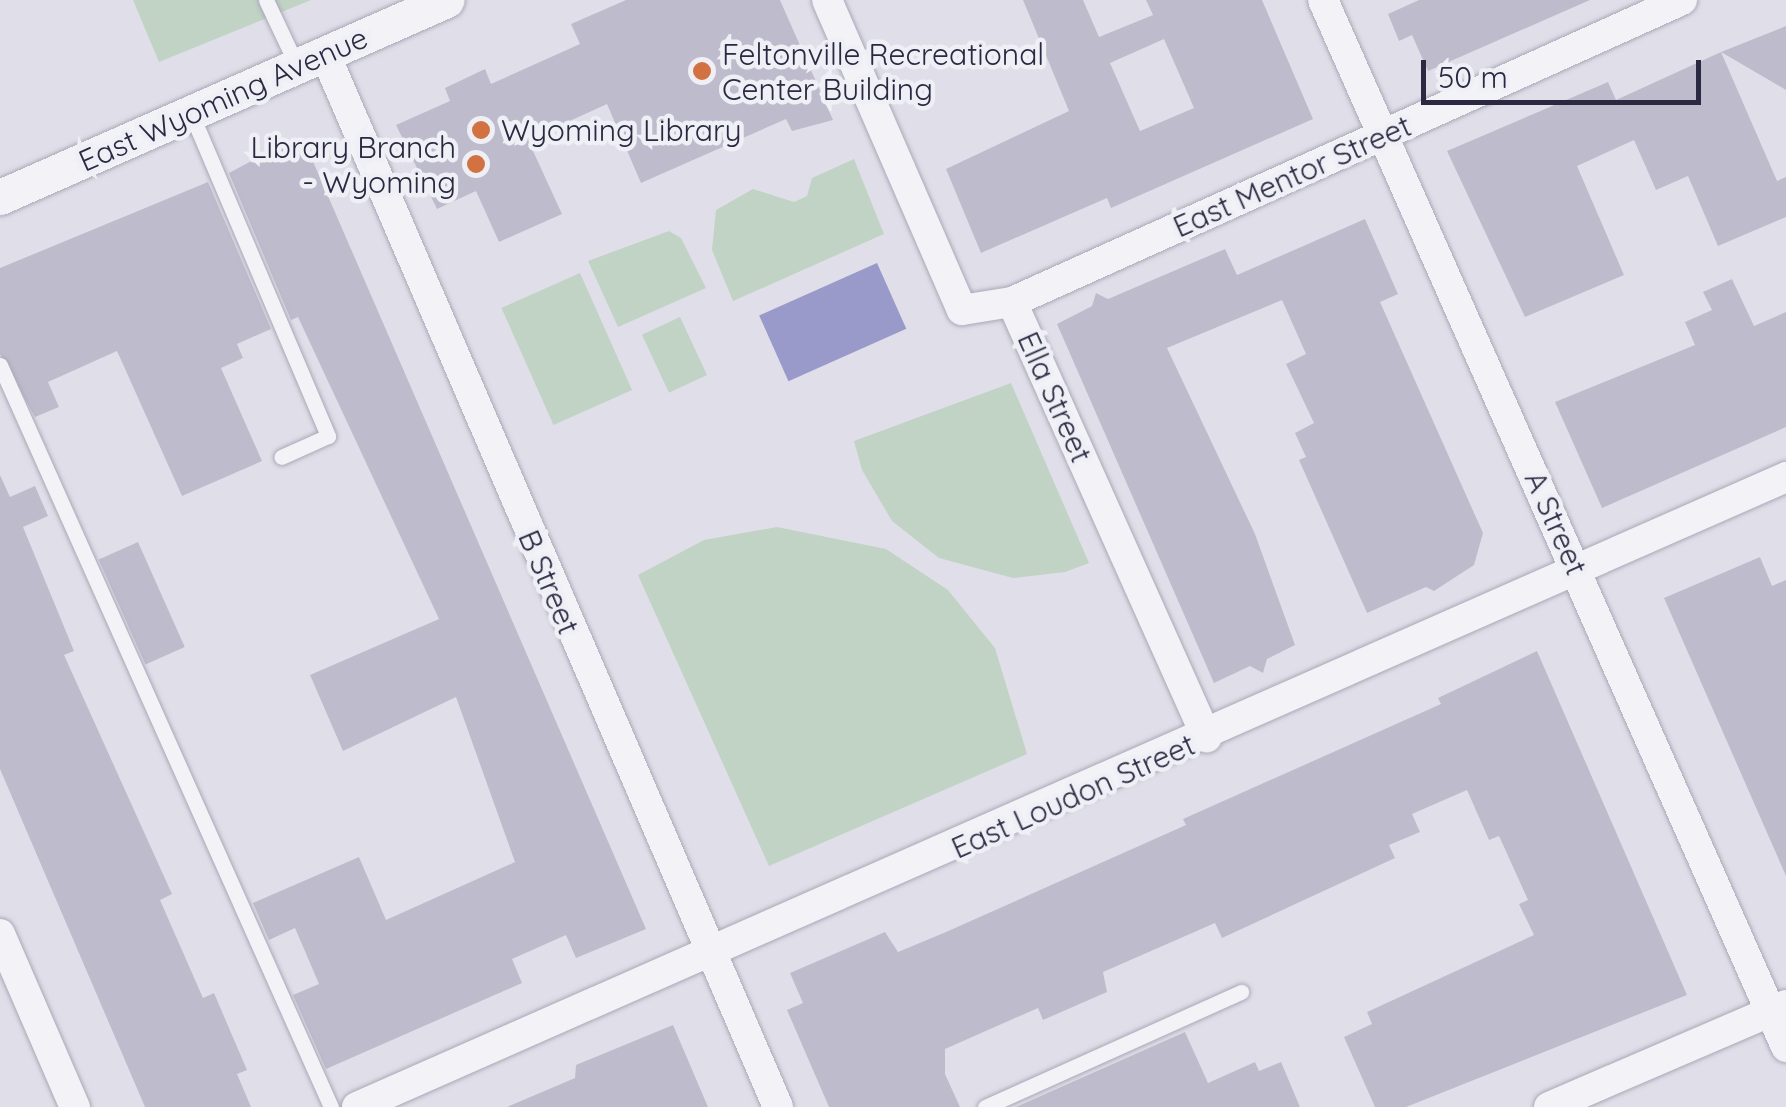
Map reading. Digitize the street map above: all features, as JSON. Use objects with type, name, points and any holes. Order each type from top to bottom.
[{"type":"street","name":"East Wyoming Avenue","points":[[0,198],[446,0]]},
{"type":"street","name":"Ella Street","points":[[827,0],[962,310],[1012,302],[1207,737]]},
{"type":"street","name":"A Street","points":[[1323,0],[1381,136],[1778,1008],[1786,1047]]},
{"type":"street","name":"East Mentor Street","points":[[1012,302],[1682,0]]},
{"type":"street","name":"B Street","points":[[311,60],[778,1107]]},
{"type":"street","name":"East Loudon Street","points":[[357,1107],[1207,737],[1786,477]]},
{"type":"street","points":[[0,934],[75,1107]]},
{"type":"street","points":[[1549,1107],[1778,1008]]},
{"type":"lane","name":"B Street","points":[[266,0],[311,60]]},
{"type":"lane","points":[[191,113],[328,436],[281,457]]},
{"type":"lane","points":[[0,365],[331,1107]]},
{"type":"lane","points":[[986,1107],[1241,992]]},
{"type":"green space","points":[[133,0],[311,0],[159,62]]},
{"type":"green space","points":[[854,159],[884,234],[733,301],[712,250],[716,210],[753,189],[794,202],[807,196],[812,178]]},
{"type":"green space","points":[[669,231],[681,238],[706,288],[618,327],[588,261]]},
{"type":"green space","points":[[580,273],[632,390],[553,425],[501,308]]},
{"type":"green space","points":[[680,317],[707,375],[669,393],[642,335]]},
{"type":"green space","points":[[1011,383],[1089,563],[1065,572],[1013,578],[939,558],[892,521],[862,470],[854,441]]},
{"type":"green space","points":[[777,527],[886,549],[948,590],[995,648],[1027,754],[769,866],[638,575],[704,540]]},
{"type":"water","points":[[877,263],[906,329],[788,381],[759,315]]},
{"type":"building","name":"Feltonville Recreational Center Building","points":[[626,0],[780,0],[833,120],[792,131],[786,119],[641,183],[607,104],[528,140],[562,214],[499,242],[476,191],[437,209],[396,125],[450,101],[445,88],[485,69],[491,84],[580,44],[571,24]]},
{"type":"building","points":[[1023,0],[1083,0],[1099,37],[1153,15],[1146,0],[1262,0],[1313,119],[1111,208],[1107,198],[981,253],[946,169],[1069,111]],"holes":[[[1164,39],[1194,108],[1140,131],[1110,63]]]},
{"type":"building","points":[[1419,0],[1590,0],[1428,71],[1412,35],[1399,41],[1388,14]]},
{"type":"building","points":[[1786,26],[1786,90],[1721,52]]},
{"type":"building","points":[[1721,52],[1777,181],[1786,177],[1786,217],[1718,246],[1688,176],[1656,190],[1634,140],[1577,166],[1624,275],[1525,317],[1447,151],[1608,82],[1616,100]]},
{"type":"building","points":[[292,139],[305,143],[646,929],[576,958],[566,935],[512,959],[522,983],[326,1069],[293,995],[319,984],[295,928],[269,940],[253,903],[359,857],[386,920],[515,862],[456,697],[343,751],[310,675],[439,619],[298,317],[291,320],[229,173]]},
{"type":"building","points":[[208,182],[271,329],[237,344],[243,358],[221,368],[262,461],[182,496],[117,351],[48,382],[59,407],[35,417],[0,354],[0,268]]},
{"type":"building","points":[[1365,219],[1398,294],[1380,302],[1483,533],[1474,565],[1434,591],[1426,587],[1367,613],[1299,460],[1306,457],[1295,433],[1314,423],[1286,364],[1306,354],[1282,300],[1167,348],[1255,534],[1295,645],[1267,659],[1263,673],[1250,666],[1214,683],[1057,324],[1092,306],[1096,293],[1108,299],[1225,249],[1237,275]]},
{"type":"building","points":[[1732,279],[1754,326],[1786,312],[1786,427],[1602,508],[1555,402],[1695,345],[1685,322],[1712,310],[1703,292]]},
{"type":"building","points":[[0,475],[10,497],[35,486],[48,516],[23,527],[74,651],[64,655],[172,894],[160,900],[203,998],[214,993],[247,1070],[237,1074],[251,1107],[145,1107],[0,769]]},
{"type":"building","points":[[138,542],[185,647],[145,665],[99,559]]},
{"type":"building","points":[[1760,557],[1772,586],[1786,580],[1786,876],[1664,598]]},
{"type":"building","points":[[1537,651],[1687,995],[1406,1107],[1375,1107],[1344,1037],[1372,1024],[1367,1012],[1534,935],[1519,904],[1528,900],[1499,836],[1489,840],[1467,790],[1412,814],[1420,832],[1389,845],[1395,858],[1222,938],[1215,923],[1103,972],[1107,992],[1043,1020],[1038,1008],[945,1049],[945,1074],[960,1107],[829,1107],[787,1010],[803,1003],[790,973],[885,932],[898,952],[946,932],[1186,825],[1183,819],[1441,704],[1438,698]]},
{"type":"building","points":[[673,1025],[708,1107],[507,1107],[575,1078],[576,1065]]},
{"type":"building","points":[[1185,1032],[1208,1083],[1255,1062],[1259,1071],[1281,1062],[1300,1107],[1016,1107]]},
{"type":"place","name":"Feltonville Recreational Center Building","points":[[702,71]]},
{"type":"place","name":"Wyoming Library","points":[[481,130]]},
{"type":"place","name":"Library Branch - Wyoming","points":[[476,164]]}]
